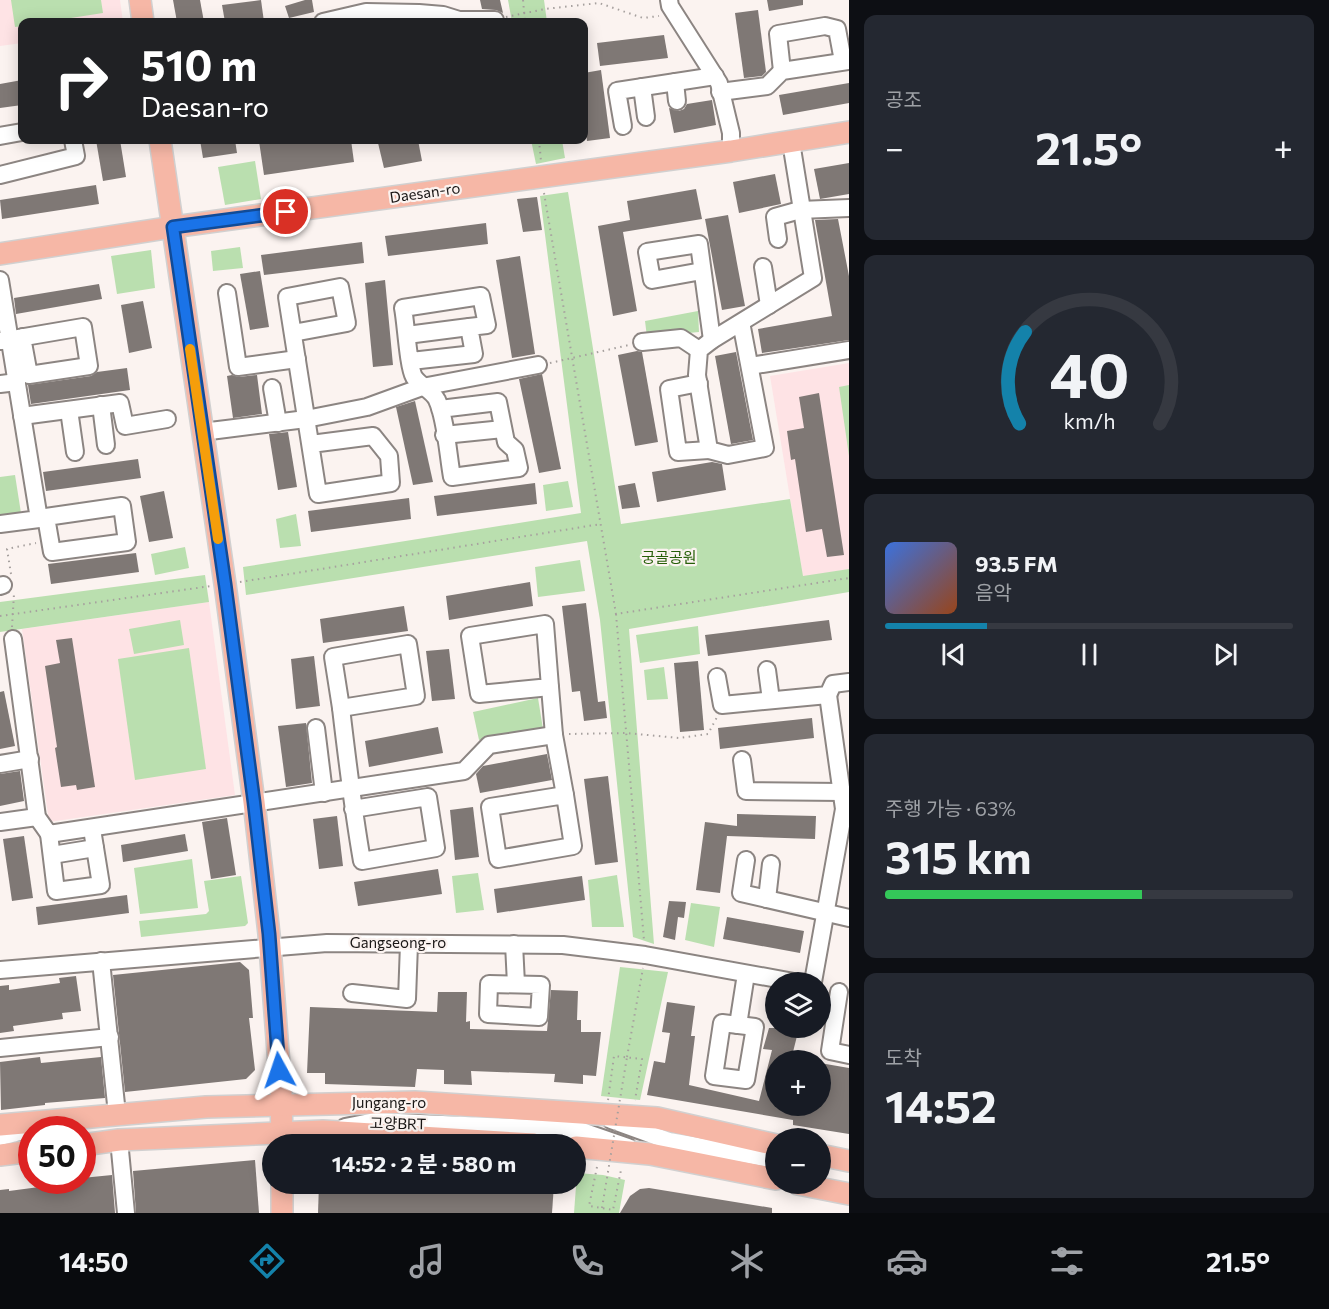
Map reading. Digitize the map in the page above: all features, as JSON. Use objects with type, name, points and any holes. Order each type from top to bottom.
[{"type":"main road","points":[[140,0],[142,18]]},
{"type":"main road","name":"Daesan-ro","points":[[0,254],[173,227],[731,151],[849,132]]},
{"type":"main road","points":[[161,144],[254,802],[269,946],[282,1134]]},
{"type":"main road","name":"Jungang-ro","points":[[90,1116],[206,1107],[415,1102],[601,1108],[765,1142]]},
{"type":"main road","name":"Jungang-ro","points":[[0,1125],[18,1123]]},
{"type":"main road","name":"Jungang-ro","points":[[308,1134],[323,1131],[372,1134]]},
{"type":"main road","name":"Jungang-ro","points":[[96,1143],[119,1140],[262,1139]]},
{"type":"main road","points":[[586,1148],[650,1154],[765,1177]]},
{"type":"main road","points":[[0,1155],[18,1153]]},
{"type":"main road","points":[[831,1157],[849,1161]]},
{"type":"main road","points":[[831,1190],[849,1194]]},
{"type":"main road","points":[[282,1194],[282,1213]]},
{"type":"street","points":[[334,18],[365,6],[443,15],[451,18]]},
{"type":"street","points":[[672,7],[719,83],[731,133],[731,151]]},
{"type":"street","points":[[720,92],[767,86],[783,71],[846,61],[843,28],[825,26],[778,34],[783,71]]},
{"type":"street","points":[[623,126],[617,91],[715,76]]},
{"type":"street","points":[[675,82],[677,101]]},
{"type":"street","points":[[642,87],[646,117]]},
{"type":"street","points":[[0,136],[18,133]]},
{"type":"street","points":[[642,342],[681,338],[705,345],[813,278],[800,210],[791,142]]},
{"type":"street","points":[[0,174],[76,156],[74,144]]},
{"type":"street","points":[[778,239],[775,218],[800,210],[848,212]]},
{"type":"street","points":[[764,267],[769,305]]},
{"type":"street","points":[[702,271],[705,345],[699,383],[709,450]]},
{"type":"street","points":[[0,280],[2,309],[11,339],[8,383],[22,416],[43,518],[52,552],[127,542],[122,506],[43,518],[0,524]]},
{"type":"street","points":[[227,292],[238,367],[297,358]]},
{"type":"street","points":[[407,335],[487,325],[481,296],[404,308],[407,335],[413,374],[422,387],[436,397],[452,477],[519,468],[515,450],[506,442],[498,402],[440,409]]},
{"type":"street","points":[[699,383],[669,389],[678,452],[709,450],[728,455],[765,448],[741,322]]},
{"type":"street","points":[[411,361],[474,354],[469,327]]},
{"type":"street","points":[[293,333],[318,494],[391,483],[389,456],[373,436],[311,444]]},
{"type":"street","points":[[750,366],[849,350]]},
{"type":"street","points":[[202,432],[306,419],[367,407],[422,387],[538,365]]},
{"type":"street","points":[[272,388],[278,423]]},
{"type":"street","points":[[22,416],[120,403],[125,426],[167,419]]},
{"type":"street","points":[[101,405],[106,445]]},
{"type":"street","points":[[69,410],[75,452]]},
{"type":"street","points":[[444,435],[503,429]]},
{"type":"street","points":[[550,687],[479,694],[470,636],[545,624],[554,735],[565,795],[573,846],[498,859],[490,807],[565,795]]},
{"type":"street","points":[[13,639],[38,817],[49,834],[56,891],[101,885],[92,828]]},
{"type":"street","points":[[341,708],[416,696],[408,644],[333,657],[350,789],[353,809],[362,861],[436,848],[428,797],[353,809]]},
{"type":"street","points":[[767,670],[771,700]]},
{"type":"street","points":[[717,677],[722,705],[828,694]]},
{"type":"street","points":[[815,972],[827,913],[842,865],[843,792],[828,694],[833,684],[849,682]]},
{"type":"street","points":[[316,728],[324,793]]},
{"type":"street","points":[[49,834],[464,771],[489,745],[554,735]]},
{"type":"street","points":[[0,764],[30,759]]},
{"type":"street","points":[[742,760],[746,791],[843,792]]},
{"type":"street","points":[[0,822],[38,817]]},
{"type":"street","points":[[52,855],[95,848]]},
{"type":"street","points":[[746,860],[741,893],[849,918]]},
{"type":"street","points":[[767,899],[771,864]]},
{"type":"street","name":"Gangseong-ro","points":[[0,970],[327,943],[514,944],[563,945],[621,952],[765,977]]},
{"type":"street","points":[[352,993],[407,999],[409,944]]},
{"type":"street","points":[[514,944],[516,984]]},
{"type":"street","points":[[101,961],[117,1114]]},
{"type":"street","points":[[738,1025],[746,974]]},
{"type":"street","points":[[844,993],[830,1051],[849,1055]]},
{"type":"street","points":[[0,1048],[110,1037]]},
{"type":"street","points":[[601,1108],[669,1141],[765,1158]]},
{"type":"street","name":"고양BRT","points":[[323,1131],[375,1121],[579,1130],[650,1154]]},
{"type":"street","points":[[0,1137],[18,1133]]},
{"type":"street","points":[[119,1140],[126,1213]]},
{"type":"street","points":[[831,1165],[849,1167]]},
{"type":"path","points":[[522,0],[524,18]]},
{"type":"path","points":[[505,18],[599,3],[644,18],[672,7]]},
{"type":"path","points":[[539,144],[542,167]]},
{"type":"path","points":[[544,189],[616,614],[645,946]]},
{"type":"path","points":[[538,365],[642,342]]},
{"type":"path","points":[[240,582],[601,524]]},
{"type":"path","points":[[13,639],[13,615],[7,585],[7,549],[40,542]]},
{"type":"path","points":[[616,614],[849,578]]},
{"type":"path","points":[[0,616],[211,586]]},
{"type":"path","points":[[554,735],[626,733],[679,738],[708,734],[722,705]]},
{"type":"path","points":[[602,1213],[643,966]]},
{"type":"path","points":[[601,1108],[614,1056],[642,1059],[634,1105]]},
{"type":"path","points":[[597,1167],[589,1206],[613,1210],[621,1170]]},
{"type":"shaded area","points":[[0,0],[120,0],[122,18],[18,18],[18,44],[0,46]]},
{"type":"shaded area","points":[[849,363],[849,569],[803,577],[770,376]]},
{"type":"shaded area","points":[[209,602],[235,795],[49,822],[22,629]]},
{"type":"green space","points":[[11,0],[101,0],[103,13],[71,18],[18,18],[18,27],[15,27]]},
{"type":"green space","points":[[508,0],[544,0],[546,18],[511,18]]},
{"type":"green space","points":[[532,144],[563,144],[565,158],[536,164]]},
{"type":"green space","points":[[255,161],[261,199],[225,205],[218,167]]},
{"type":"green space","name":"궁골공원","points":[[568,192],[621,524],[790,499],[803,576],[849,569],[849,592],[629,629],[654,944],[633,937],[600,620],[587,541],[246,595],[243,567],[581,513],[540,196]]},
{"type":"green space","points":[[240,247],[243,268],[213,271],[211,251]]},
{"type":"green space","points":[[151,250],[155,288],[117,294],[111,256]]},
{"type":"green space","points":[[698,311],[699,332],[647,337],[645,321]]},
{"type":"green space","points":[[849,385],[849,456],[839,387]]},
{"type":"green space","points":[[15,475],[21,513],[0,517],[0,477]]},
{"type":"green space","points":[[568,481],[573,507],[546,511],[543,485]]},
{"type":"green space","points":[[296,514],[301,546],[280,548],[276,519]]},
{"type":"green space","points":[[185,547],[189,568],[155,575],[151,554]]},
{"type":"green space","points":[[580,560],[585,591],[538,597],[535,567]]},
{"type":"green space","points":[[205,575],[209,602],[0,632],[0,602]]},
{"type":"green space","points":[[180,620],[184,645],[134,654],[129,629]]},
{"type":"green space","points":[[698,626],[700,654],[640,663],[636,635]]},
{"type":"green space","points":[[189,648],[206,769],[135,780],[118,659]]},
{"type":"green space","points":[[664,667],[668,699],[647,700],[644,670]]},
{"type":"green space","points":[[538,698],[543,729],[479,740],[473,712]]},
{"type":"green space","points":[[192,859],[198,908],[140,914],[134,868]]},
{"type":"green space","points":[[478,873],[484,910],[456,913],[452,876]]},
{"type":"green space","points":[[617,875],[624,927],[592,927],[588,880]]},
{"type":"green space","points":[[241,876],[248,923],[245,926],[141,937],[139,921],[206,914],[209,911],[204,881]]},
{"type":"green space","points":[[691,903],[720,907],[714,947],[685,940]]},
{"type":"green space","points":[[620,967],[668,972],[640,1100],[601,1096]]},
{"type":"green space","points":[[586,1174],[625,1180],[619,1213],[574,1213],[575,1194],[586,1194]]},
{"type":"building","points":[[173,0],[200,0],[203,18],[176,18]]},
{"type":"building","points":[[261,0],[263,18],[224,18],[222,5]]},
{"type":"building","points":[[312,0],[314,12],[289,18],[285,6]]},
{"type":"building","points":[[480,0],[500,0],[503,13],[482,9]]},
{"type":"building","points":[[767,0],[803,0],[803,5],[769,11]]},
{"type":"building","points":[[758,10],[766,72],[762,76],[744,78],[735,13]]},
{"type":"building","points":[[664,35],[668,58],[600,66],[597,43]]},
{"type":"building","points":[[601,70],[610,138],[588,141],[588,72]]},
{"type":"building","points":[[18,81],[18,106],[0,108],[0,84]]},
{"type":"building","points":[[849,83],[849,103],[783,115],[779,95]]},
{"type":"building","points":[[712,100],[716,125],[674,133],[669,108],[679,111],[687,104]]},
{"type":"building","points":[[97,144],[121,144],[126,177],[103,181]]},
{"type":"building","points":[[201,144],[236,144],[237,153],[203,158]]},
{"type":"building","points":[[259,144],[352,144],[354,162],[264,175]]},
{"type":"building","points":[[378,144],[419,144],[422,161],[384,168]]},
{"type":"building","points":[[849,163],[849,194],[820,199],[814,169]]},
{"type":"building","points":[[775,174],[781,204],[739,213],[733,182]]},
{"type":"building","points":[[96,185],[99,204],[2,219],[0,200]]},
{"type":"building","points":[[696,189],[702,219],[623,232],[637,311],[613,316],[598,226],[630,220],[627,201]]},
{"type":"building","points":[[537,197],[542,230],[523,232],[517,199]]},
{"type":"building","points":[[728,215],[745,306],[722,310],[705,219]]},
{"type":"building","points":[[838,219],[849,276],[849,340],[762,353],[758,329],[832,316],[815,220]]},
{"type":"building","points":[[486,223],[488,244],[388,256],[385,236]]},
{"type":"building","points":[[362,242],[364,263],[264,275],[261,255]]},
{"type":"building","points":[[520,256],[535,354],[512,358],[496,260]]},
{"type":"building","points":[[260,271],[269,327],[250,330],[240,274]]},
{"type":"building","points":[[385,280],[393,365],[373,367],[365,283]]},
{"type":"building","points":[[99,284],[102,299],[16,314],[14,298]]},
{"type":"building","points":[[143,301],[152,348],[129,353],[121,305]]},
{"type":"building","points":[[642,352],[658,442],[635,446],[618,355]]},
{"type":"building","points":[[736,352],[753,440],[731,444],[715,356]]},
{"type":"building","points":[[127,368],[130,390],[31,404],[28,385]]},
{"type":"building","points":[[542,374],[561,469],[539,473],[519,379]]},
{"type":"building","points":[[257,375],[262,414],[233,418],[227,376],[239,377]]},
{"type":"building","points":[[819,393],[844,555],[827,557],[822,529],[806,532],[795,459],[791,460],[787,431],[804,428],[799,397]]},
{"type":"building","points":[[415,401],[433,482],[413,485],[396,407]]},
{"type":"building","points":[[288,432],[297,487],[278,490],[269,434]]},
{"type":"building","points":[[138,459],[141,478],[46,491],[43,472]]},
{"type":"building","points":[[712,462],[722,464],[726,490],[657,502],[652,472]]},
{"type":"building","points":[[535,483],[537,504],[437,516],[434,496]]},
{"type":"building","points":[[635,483],[640,507],[622,509],[618,486]]},
{"type":"building","points":[[164,491],[173,538],[149,542],[140,496]]},
{"type":"building","points":[[409,498],[411,519],[311,532],[308,511]]},
{"type":"building","points":[[136,553],[139,572],[51,584],[48,564]]},
{"type":"building","points":[[530,582],[533,606],[449,620],[446,596]]},
{"type":"building","points":[[586,603],[598,702],[605,701],[607,718],[584,721],[580,691],[572,692],[562,606]]},
{"type":"building","points":[[404,606],[408,631],[323,643],[320,619]]},
{"type":"building","points":[[829,620],[832,640],[708,656],[705,635]]},
{"type":"building","points":[[72,638],[95,787],[77,790],[76,785],[61,787],[45,666],[60,663],[56,640]]},
{"type":"building","points":[[449,649],[455,699],[432,701],[426,651]]},
{"type":"building","points":[[314,656],[320,706],[296,709],[291,659]]},
{"type":"building","points":[[698,661],[704,730],[680,732],[674,663]]},
{"type":"building","points":[[4,691],[15,746],[0,749],[0,692]]},
{"type":"building","points":[[812,718],[814,738],[720,749],[718,728]]},
{"type":"building","points":[[306,723],[312,783],[286,787],[278,726]]},
{"type":"building","points":[[438,727],[443,753],[369,767],[365,741]]},
{"type":"building","points":[[547,754],[552,780],[480,793],[476,774],[483,766]]},
{"type":"building","points":[[20,771],[24,801],[0,806],[0,774]]},
{"type":"building","points":[[608,776],[618,862],[595,865],[584,779]]},
{"type":"building","points":[[473,807],[479,857],[455,860],[450,810]]},
{"type":"building","points":[[737,814],[816,816],[815,839],[727,836],[720,893],[696,890],[705,822],[737,826]]},
{"type":"building","points":[[337,816],[343,866],[319,869],[313,819]]},
{"type":"building","points":[[227,818],[236,875],[211,879],[202,822]]},
{"type":"building","points":[[185,834],[188,851],[123,862],[121,845]]},
{"type":"building","points":[[24,836],[33,898],[12,901],[3,839]]},
{"type":"building","points":[[438,869],[442,894],[358,906],[354,882]]},
{"type":"building","points":[[582,876],[585,900],[497,913],[494,889]]},
{"type":"building","points":[[127,895],[129,913],[38,925],[36,907]]},
{"type":"building","points":[[669,901],[686,902],[684,918],[678,917],[675,940],[663,937]]},
{"type":"building","points":[[727,917],[804,931],[800,953],[723,939]]},
{"type":"building","points":[[240,962],[249,970],[253,1018],[249,1018],[255,1070],[246,1079],[125,1092],[113,975]]},
{"type":"building","points":[[76,976],[81,1011],[62,1013],[63,1019],[13,1026],[14,1031],[0,1033],[0,986],[9,985],[9,990],[60,983],[59,978]]},
{"type":"building","points":[[551,990],[578,991],[577,1020],[581,1020],[581,1032],[601,1032],[596,1076],[583,1075],[583,1084],[554,1082],[555,1074],[471,1071],[472,1085],[444,1084],[444,1070],[417,1069],[415,1087],[325,1084],[325,1073],[307,1073],[310,1007],[437,1012],[438,992],[467,992],[466,1022],[470,1021],[470,1029],[547,1031]]},
{"type":"building","points":[[667,1002],[695,1006],[691,1036],[695,1036],[689,1085],[759,1101],[765,1077],[765,1115],[647,1095],[654,1061],[665,1063],[670,1033],[662,1032]]},
{"type":"building","points":[[766,1038],[796,1038],[794,1050],[763,1049]]},
{"type":"building","points":[[40,1057],[41,1063],[101,1057],[105,1098],[45,1103],[45,1105],[1,1110],[0,1062]]},
{"type":"building","points":[[831,1065],[849,1068],[849,1134],[831,1131],[831,1128],[793,1125],[793,1120],[770,1116],[831,1116]]},
{"type":"building","points":[[255,1160],[259,1213],[136,1213],[133,1171]]},
{"type":"building","points":[[112,1175],[115,1213],[0,1213],[0,1190],[18,1190],[18,1194],[96,1194],[96,1177]]},
{"type":"building","points":[[649,1188],[772,1208],[772,1213],[620,1213],[630,1196],[640,1189]]},
{"type":"building","points":[[319,1194],[553,1194],[552,1213],[318,1213]]},
{"type":"slow traffic","points":[[190,349],[218,539]]},
{"type":"route","points":[[279,1070],[269,934],[254,802],[173,227],[286,212]]}]
